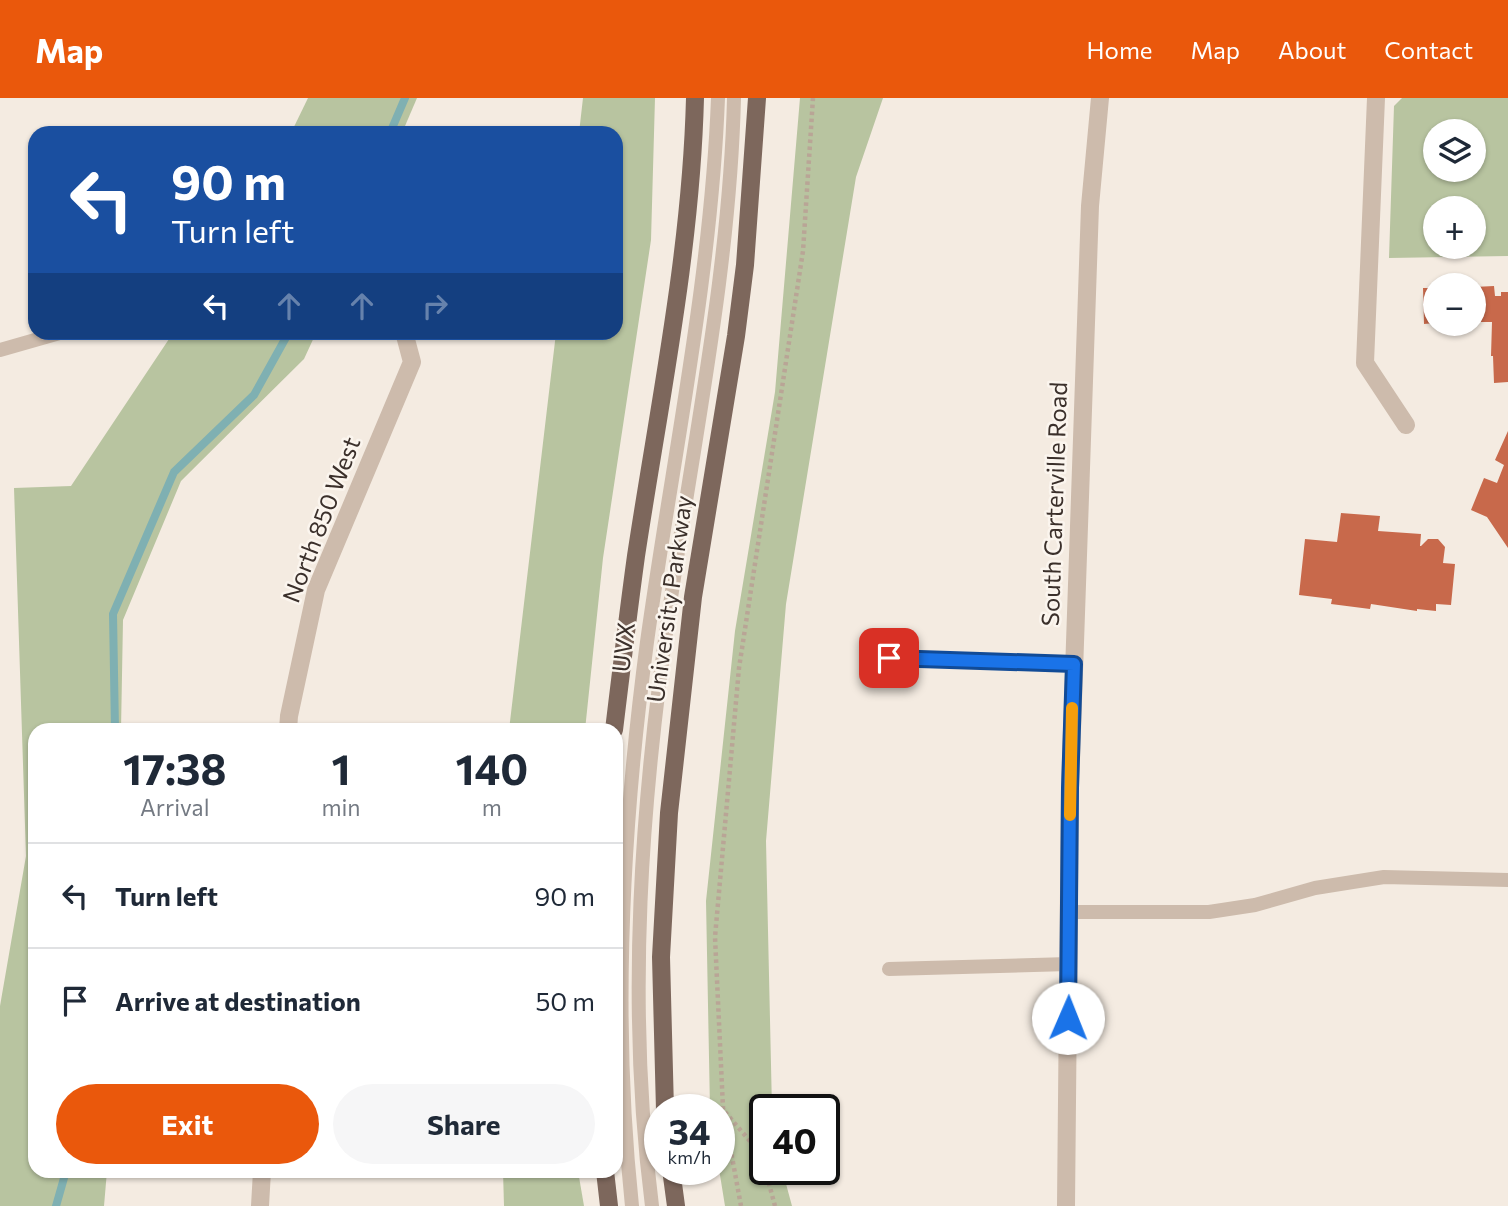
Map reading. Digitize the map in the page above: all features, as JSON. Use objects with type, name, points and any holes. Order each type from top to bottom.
[{"type":"main road","name":"University Parkway","points":[[615,723],[636,556],[681,271],[689,199],[695,98]]},
{"type":"main road","name":"University Parkway","points":[[664,1094],[661,957],[671,789],[693,597],[734,350],[745,265],[757,98]]},
{"type":"main road","points":[[606,1178],[609,1206]]},
{"type":"main road","points":[[673,1185],[676,1206]]},
{"type":"street","name":"South Carterville Road","points":[[1066,1206],[1074,664],[1090,220],[1100,98]]},
{"type":"street","points":[[1376,98],[1365,363],[1406,425]]},
{"type":"street","name":"North 850 West","points":[[288,723],[316,590],[412,362],[406,340]]},
{"type":"street","points":[[260,1206],[262,1178]]},
{"type":"lane","name":"UVX","points":[[623,930],[630,811],[647,645],[705,264],[718,98]]},
{"type":"lane","points":[[652,1206],[641,1097],[638,1032],[638,935],[643,833],[667,625],[718,295],[727,216],[734,98]]},
{"type":"lane","points":[[0,350],[34,340]]},
{"type":"lane","points":[[889,658],[1074,664]]},
{"type":"lane","points":[[1069,912],[1209,912],[1255,905],[1315,888],[1384,877],[1508,880]]},
{"type":"lane","points":[[889,969],[1069,964]]},
{"type":"lane","name":"UVX","points":[[623,1105],[632,1206]]},
{"type":"path","points":[[722,1094],[715,937],[739,668],[803,251],[813,98]]},
{"type":"path","points":[[735,1123],[749,1139]]},
{"type":"path","points":[[735,1173],[741,1206]]},
{"type":"path","points":[[769,1185],[775,1206]]},
{"type":"green space","points":[[308,98],[417,98],[405,126],[294,126]]},
{"type":"green space","points":[[583,98],[655,98],[651,240],[603,558],[586,723],[510,723],[555,340],[623,340],[623,126],[580,126]]},
{"type":"green space","points":[[800,98],[883,98],[856,177],[786,604],[766,841],[772,1094],[749,1094],[749,1185],[786,1185],[792,1206],[725,1206],[722,1185],[735,1185],[735,1094],[710,1094],[706,901],[735,631],[775,392]]},
{"type":"green space","points":[[1402,98],[1508,98],[1508,256],[1486,256],[1486,196],[1423,196],[1423,257],[1389,258],[1394,106]]},
{"type":"green space","points":[[168,340],[313,340],[304,359],[181,481],[123,620],[121,723],[28,723],[28,1178],[106,1178],[104,1206],[0,1206],[0,1006],[26,856],[14,488],[71,486]]},
{"type":"green space","points":[[503,1178],[579,1178],[584,1206],[504,1206]]},
{"type":"building","points":[[1486,286],[1494,286],[1495,296],[1508,292],[1508,382],[1494,383],[1491,356],[1492,322],[1486,322]]},
{"type":"building","points":[[1508,431],[1508,548],[1487,517],[1471,510],[1484,478],[1497,483],[1504,465],[1495,460]]},
{"type":"building","points":[[1341,513],[1380,516],[1378,531],[1421,534],[1420,546],[1428,539],[1438,539],[1445,547],[1443,563],[1455,564],[1451,605],[1436,604],[1436,611],[1371,604],[1370,609],[1331,604],[1332,599],[1299,595],[1305,539],[1337,542]]},
{"type":"waterway","points":[[393,126],[405,98]]},
{"type":"waterway","points":[[115,723],[113,614],[174,472],[254,395],[285,340]]},
{"type":"waterway","points":[[56,1206],[64,1178]]},
{"type":"slow traffic","points":[[1070,815],[1072,708]]},
{"type":"route","points":[[889,658],[1074,664],[1068,1018]]}]
